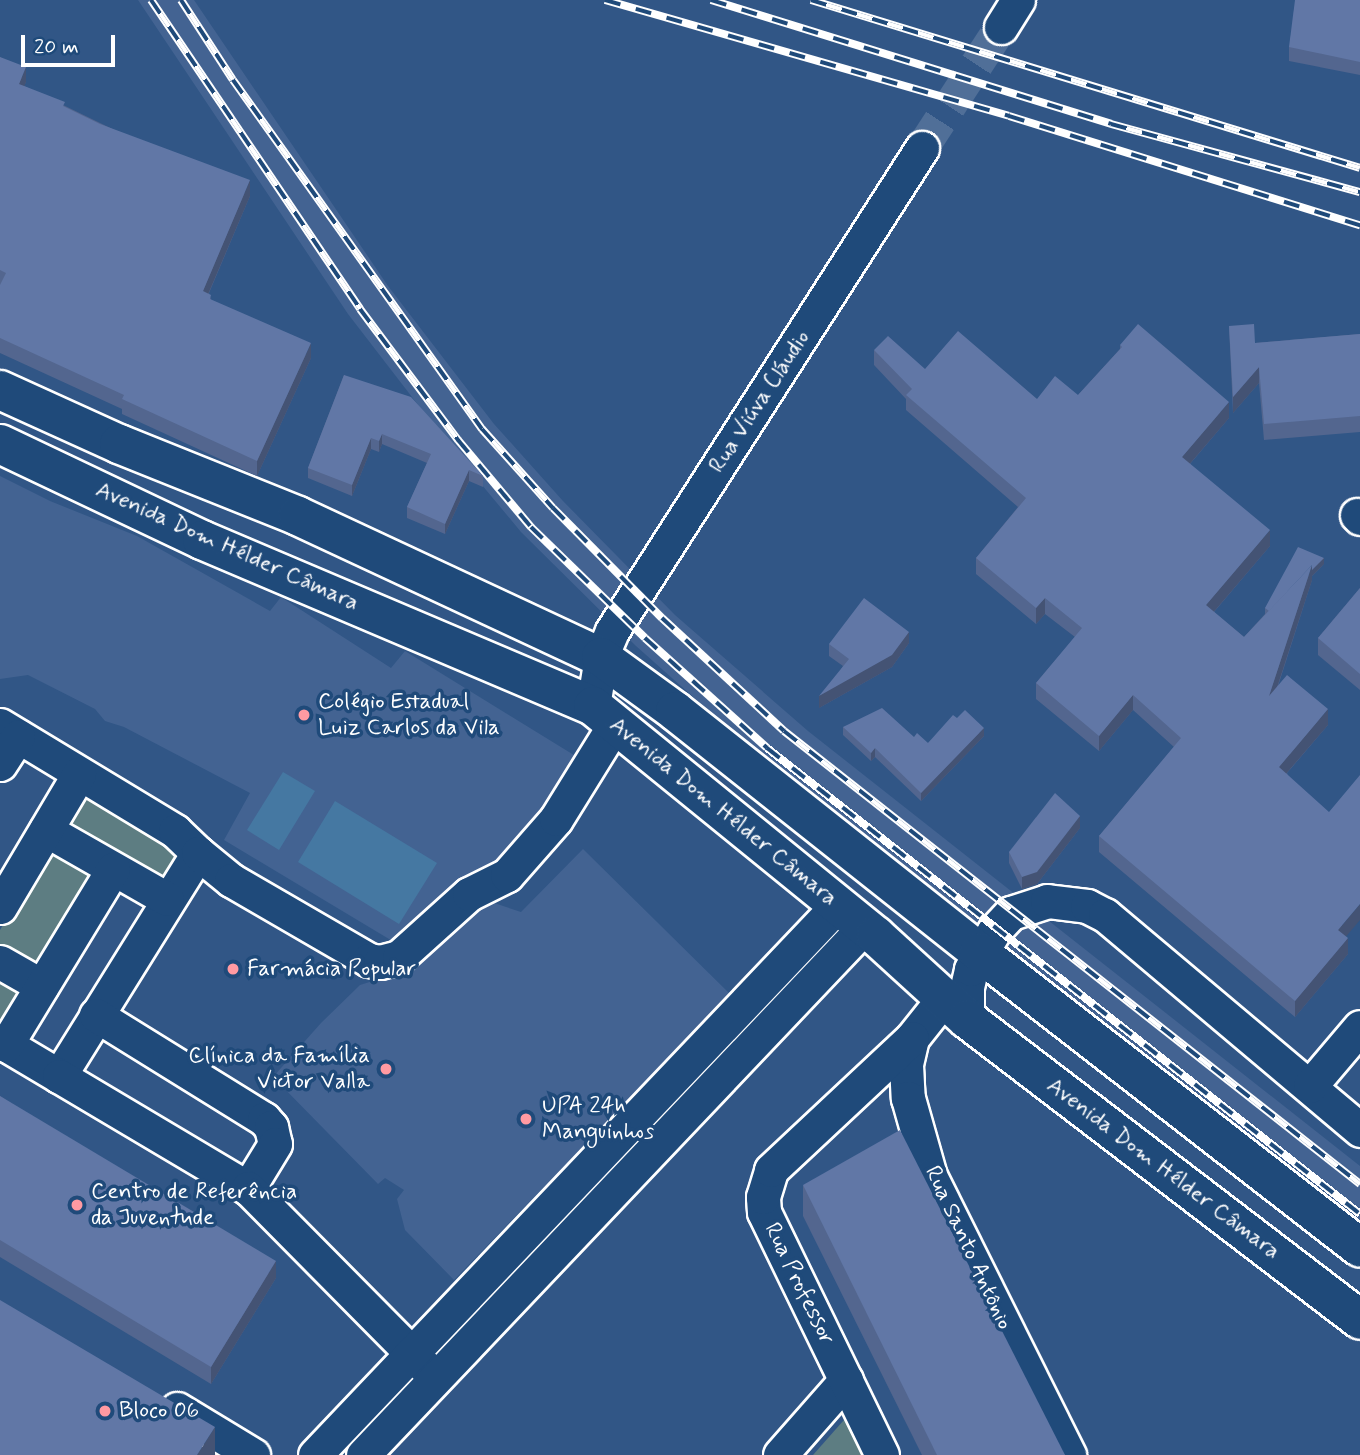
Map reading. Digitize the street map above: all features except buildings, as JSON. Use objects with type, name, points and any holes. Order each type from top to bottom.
[{"type":"main road","name":"Avenida Dom Hélder Câmara","points":[[0,390],[119,444],[298,516],[601,657],[675,711],[979,952],[1360,1248]]},
{"type":"main road","name":"Avenida Dom Hélder Câmara","points":[[0,444],[202,540],[604,715],[850,917],[955,1009],[1360,1320]]},
{"type":"street","name":"Rua Viúva Cláudio","points":[[604,715],[601,657],[612,631],[922,148]]},
{"type":"street","points":[[0,764],[9,731],[176,831],[231,880],[369,960],[380,962],[399,957],[469,894],[507,875],[556,820],[604,715]]},
{"type":"street","points":[[0,907],[79,774]]},
{"type":"street","points":[[46,830],[167,899]]},
{"type":"street","points":[[59,1076],[198,853]]},
{"type":"street","points":[[113,869],[42,986],[3,1043],[248,1188],[424,1367]]},
{"type":"street","points":[[955,1009],[967,988],[979,952],[1010,913],[1047,901],[1087,906],[1105,915],[1360,1130]]},
{"type":"street","points":[[315,1455],[424,1367],[850,917]]},
{"type":"street","points":[[0,962],[42,986]]},
{"type":"street","name":"Rua Santo Antônio","points":[[955,1009],[912,1038],[906,1065],[908,1098],[930,1176],[1069,1455]]},
{"type":"street","points":[[96,1016],[264,1119],[271,1127],[275,1144],[248,1188]]},
{"type":"street","points":[[1310,1086],[1360,1027]]},
{"type":"street","name":"Rua Professor","points":[[882,1455],[764,1212],[763,1197],[771,1170],[912,1038]]},
{"type":"street","points":[[363,1455],[424,1367]]},
{"type":"street","points":[[780,1455],[846,1380]]},
{"type":"street","points":[[149,1391],[253,1455]]},
{"type":"shaded area","points":[[138,0],[194,0],[388,286],[494,424],[563,501],[675,615],[808,731],[1360,1166],[1360,1233],[764,760],[636,646],[521,532],[452,449],[348,314]]},
{"type":"shaded area","name":"Colégio Estadual Luiz Carlos da Vila","points":[[0,476],[50,501],[137,536],[270,611],[281,597],[391,668],[405,651],[582,760],[497,873],[473,871],[399,945],[224,840],[250,793],[124,727],[105,721],[95,709],[28,675],[0,679]]},
{"type":"shaded area","points":[[283,772],[315,791],[279,850],[247,830]]},
{"type":"shaded area","points":[[335,801],[437,863],[399,924],[298,862]]},
{"type":"shaded area","name":"UPA 24h Manguinhos","points":[[583,849],[730,994],[454,1280],[405,1230],[397,1199],[404,1190],[385,1178],[378,1184],[273,1077],[321,1023],[360,985],[411,969],[482,899],[521,912]]},
{"type":"green space","points":[[76,788],[168,844],[176,857],[161,888],[54,826]]},
{"type":"green space","points":[[48,846],[96,870],[39,973],[0,951],[0,930]]},
{"type":"green space","points":[[0,975],[32,994],[0,1025]]},
{"type":"green space","points":[[851,1412],[869,1455],[813,1455]]},
{"type":"tunnel","points":[[922,148],[1001,27]]},
{"type":"railway","points":[[151,0],[360,309],[458,440],[531,527],[645,638],[767,748],[1360,1214]]},
{"type":"railway","points":[[181,0],[233,80],[482,429],[553,508],[662,618],[784,731],[1360,1184]]},
{"type":"railway","points":[[605,0],[1009,116],[1360,225]]},
{"type":"railway","points":[[711,0],[1111,124],[1360,192]]},
{"type":"railway","points":[[811,0],[1360,168]]},
{"type":"place","name":"Colégio Estadual Luiz Carlos da Vila","points":[[304,715]]},
{"type":"place","name":"Farmácia Popular","points":[[233,969]]},
{"type":"place","name":"Clínica da Família Victor Valla","points":[[386,1069]]},
{"type":"place","name":"UPA 24h Manguinhos","points":[[526,1119]]},
{"type":"place","name":"Centro de Referência da Juventude","points":[[77,1205]]},
{"type":"place","name":"Bloco 06","points":[[105,1411]]}]
